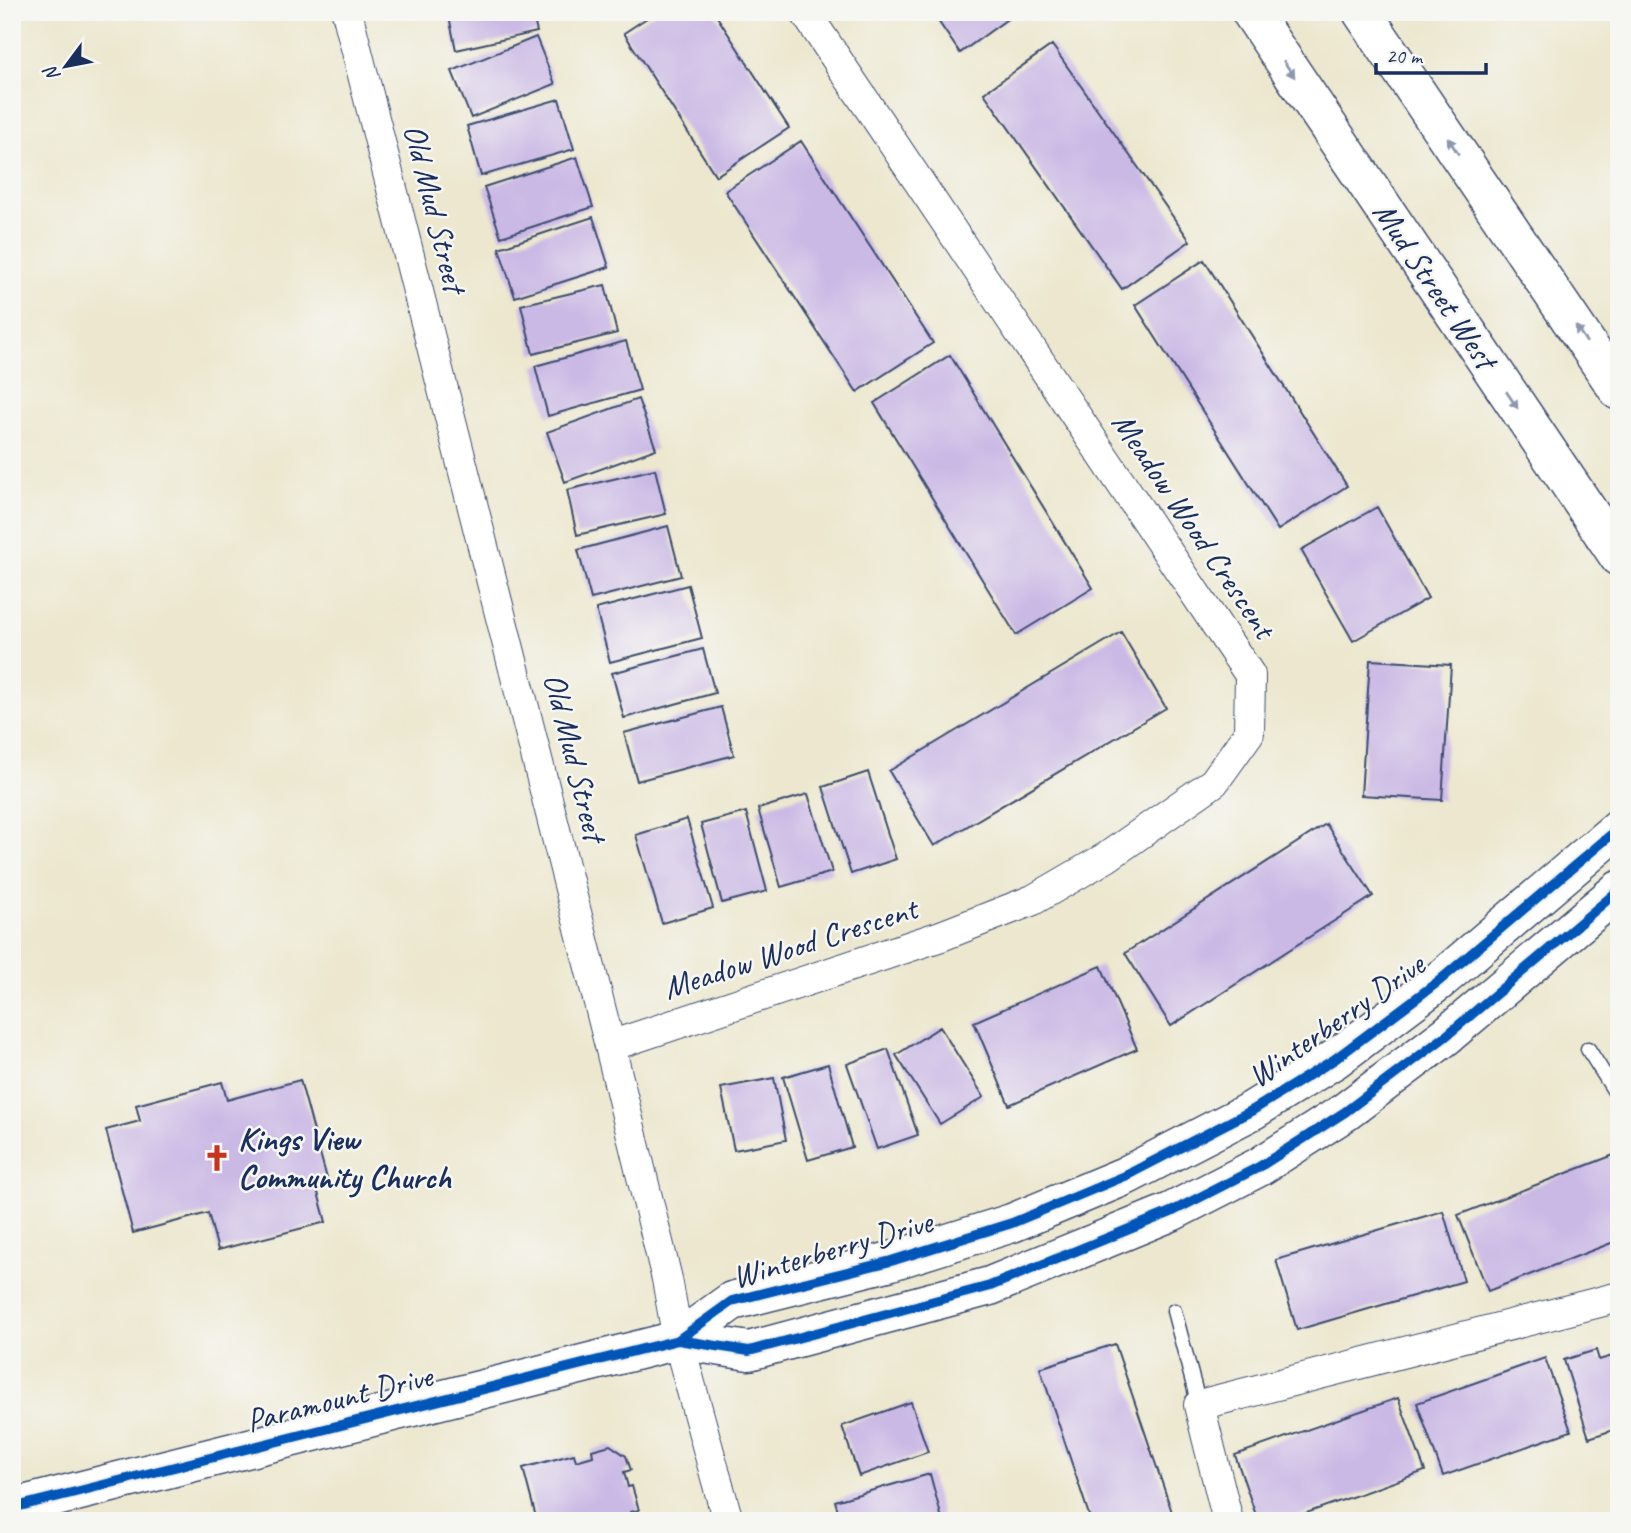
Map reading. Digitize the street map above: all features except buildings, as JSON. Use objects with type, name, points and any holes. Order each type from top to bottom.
[{"type":"street","name":"Old Mud Street","points":[[347,12],[610,1046],[664,1266],[678,1340],[728,1521]]},
{"type":"street","name":"Meadow Wood Crescent","points":[[610,1046],[942,936],[1033,900],[1107,857],[1214,782],[1249,733],[1250,675],[805,12]]},
{"type":"street","name":"Mud Street West","points":[[1251,12],[1619,558]]},
{"type":"street","points":[[1362,12],[1619,391]]},
{"type":"street","name":"Winterberry Drive","points":[[678,1340],[732,1301],[891,1261],[1012,1223],[1125,1176],[1253,1110],[1335,1059],[1439,981],[1619,828]]},
{"type":"street","points":[[678,1340],[749,1351],[990,1286],[1171,1212],[1259,1167],[1345,1112],[1446,1037],[1619,890]]},
{"type":"street","points":[[1228,1521],[1199,1405],[1619,1297]]},
{"type":"street","name":"Paramount Drive","points":[[12,1508],[678,1340]]},
{"type":"lane","points":[[1588,1049],[1619,1098]]},
{"type":"lane","points":[[1174,1311],[1199,1405]]},
{"type":"cycle path","points":[[12,1508],[678,1340],[732,1301],[891,1261],[1012,1223],[1125,1176],[1253,1110],[1335,1059],[1439,981],[1619,828]]},
{"type":"cycle path","points":[[678,1340],[749,1351],[990,1286],[1171,1212],[1259,1167],[1345,1112],[1446,1036],[1619,890]]},
{"type":"place","name":"Kings View Community Church","points":[[217,1158]]}]
